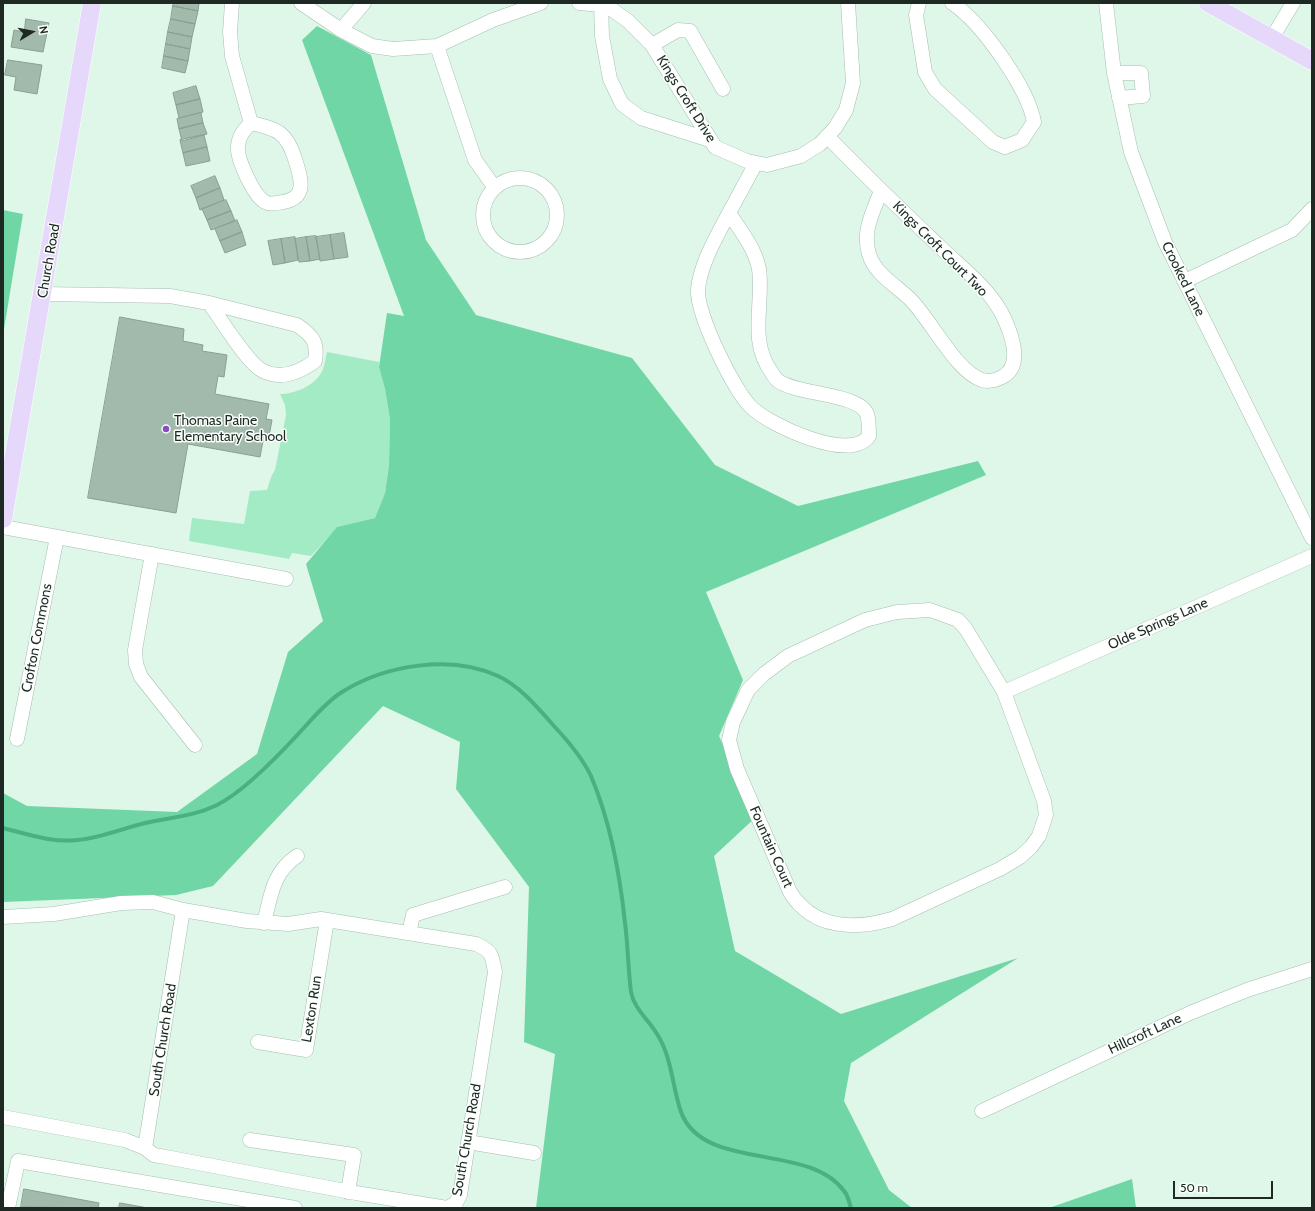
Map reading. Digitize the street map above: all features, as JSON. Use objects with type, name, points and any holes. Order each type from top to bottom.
[{"type":"main road","name":"Church Road","points":[[3,518],[43,294],[92,3]]},
{"type":"main road","points":[[1208,3],[1220,8],[1312,61]]},
{"type":"street","points":[[232,3],[230,32],[232,56],[251,123]]},
{"type":"street","points":[[301,3],[341,30],[372,46],[393,49],[437,46],[493,20],[542,3]]},
{"type":"street","points":[[341,30],[364,3]]},
{"type":"street","name":"Kings Croft Drive","points":[[579,3],[600,4],[610,8],[628,21],[652,45],[715,147],[747,161],[767,165],[801,156],[820,144],[835,128],[846,110],[853,84],[848,3]]},
{"type":"street","points":[[919,3],[916,15],[925,72],[935,89],[993,142],[1005,147],[1022,140],[1034,122],[1032,111],[1022,89],[984,32],[965,13],[952,3]]},
{"type":"street","name":"Crooked Lane","points":[[1106,3],[1114,73],[1119,98],[1131,152],[1149,204],[1164,242],[1312,538]]},
{"type":"street","points":[[1272,38],[1293,3]]},
{"type":"street","points":[[600,4],[602,36],[610,79],[622,104],[640,118],[710,140]]},
{"type":"street","points":[[652,45],[678,30],[690,31],[723,88]]},
{"type":"street","points":[[437,46],[475,160],[495,188]]},
{"type":"street","points":[[1114,73],[1141,74],[1143,96],[1119,98]]},
{"type":"street","points":[[251,123],[274,129],[284,135],[291,147],[298,168],[300,183],[299,195],[294,201],[273,204],[266,203],[257,196],[239,161],[237,147],[241,133],[251,123]]},
{"type":"street","name":"Kings Croft Court Two","points":[[827,136],[881,191],[983,288],[1001,312],[1011,336],[1014,356],[1012,367],[1005,376],[996,380],[983,381],[972,376],[948,349],[934,327],[910,299],[879,272],[873,264],[868,252],[866,230],[881,191]]},
{"type":"street","points":[[729,213],[757,260],[759,271],[758,332],[761,350],[767,366],[778,381],[793,387],[852,402],[861,407],[867,414],[870,436],[867,439],[858,443],[843,445],[826,444],[785,428],[761,415],[750,406],[741,393],[710,334],[700,308],[698,289],[705,261],[729,213],[756,163]]},
{"type":"street","points":[[523,178],[534,181],[545,187],[552,197],[557,214],[553,231],[547,241],[537,249],[524,252],[512,252],[491,238],[485,227],[483,215],[485,202],[495,188],[511,179],[523,178]]},
{"type":"street","points":[[1185,282],[1292,230],[1312,209]]},
{"type":"street","points":[[43,294],[170,296],[209,303],[297,325],[310,334],[315,343],[317,348],[315,361],[292,373],[277,376],[262,370],[246,354],[209,303]]},
{"type":"street","points":[[3,527],[286,579]]},
{"type":"street","name":"Crofton Commons","points":[[17,740],[57,537]]},
{"type":"street","points":[[152,554],[135,650],[136,664],[142,677],[195,745]]},
{"type":"street","name":"Olde Springs Lane","points":[[1004,692],[1312,556]]},
{"type":"street","name":"Fountain Court","points":[[930,610],[958,620],[966,629],[1004,692],[1044,801],[1046,815],[1039,836],[1031,847],[1020,857],[1000,869],[892,919],[878,923],[854,925],[827,922],[807,912],[798,904],[790,892],[737,769],[729,740],[733,722],[748,690],[764,674],[788,656],[865,620],[897,612],[930,610]]},
{"type":"street","points":[[264,923],[276,879],[284,865],[297,856]]},
{"type":"street","points":[[409,933],[413,915],[505,887]]},
{"type":"street","name":"South Church Road","points":[[3,917],[54,914],[121,903],[153,902],[183,910],[264,923],[288,924],[321,919],[476,944],[488,949],[493,958],[495,972],[460,1195],[456,1203],[447,1208],[348,1192],[154,1155],[145,1148],[183,910]]},
{"type":"street","name":"Lexton Run","points":[[258,1042],[306,1050],[327,920]]},
{"type":"street","name":"Hillcroft Lane","points":[[982,1111],[1190,1013],[1247,990],[1312,969]]},
{"type":"street","points":[[3,1117],[125,1140],[145,1148]]},
{"type":"street","points":[[250,1140],[354,1155],[348,1192]]},
{"type":"street","points":[[468,1142],[534,1153]]},
{"type":"street","points":[[8,1208],[18,1162],[295,1208]]},
{"type":"green space","points":[[317,26],[371,55],[426,240],[476,315],[632,358],[715,465],[798,506],[978,461],[986,475],[706,592],[743,680],[719,736],[756,817],[714,856],[735,951],[841,1014],[1018,958],[851,1063],[844,1101],[889,1190],[912,1208],[536,1208],[555,1054],[524,1042],[529,887],[456,789],[460,742],[383,706],[213,886],[176,895],[3,902],[3,793],[27,806],[177,812],[257,754],[288,652],[323,621],[306,564],[337,527],[375,518],[385,493],[389,465],[390,419],[385,389],[379,367],[387,313],[404,316],[302,40]]},
{"type":"green space","points":[[3,210],[23,214],[3,335]]},
{"type":"green space","points":[[327,352],[379,362],[390,419],[389,465],[385,493],[375,518],[338,527],[311,556],[292,553],[289,559],[189,541],[192,518],[244,524],[250,491],[267,490],[275,470],[286,415],[285,405],[280,394],[297,391],[314,382],[322,371]]},
{"type":"green space","points":[[1132,1179],[1136,1208],[1049,1208]]},
{"type":"building","points":[[174,3],[199,3],[198,11],[173,6]]},
{"type":"building","points":[[173,6],[198,11],[195,24],[171,19]]},
{"type":"building","points":[[26,19],[49,23],[43,52],[11,47],[14,30],[24,32]]},
{"type":"building","points":[[171,19],[195,24],[192,37],[168,32]]},
{"type":"building","points":[[168,32],[192,37],[190,49],[166,44]]},
{"type":"building","points":[[166,44],[190,49],[188,61],[164,56]]},
{"type":"building","points":[[164,56],[188,61],[185,73],[162,68]]},
{"type":"building","points":[[8,60],[42,65],[37,94],[14,90],[16,77],[5,75]]},
{"type":"building","points":[[196,86],[200,99],[176,105],[173,93]]},
{"type":"building","points":[[200,99],[203,112],[179,118],[176,105]]},
{"type":"building","points":[[201,113],[203,123],[179,129],[177,119]]},
{"type":"building","points":[[203,123],[207,134],[182,141],[179,129]]},
{"type":"building","points":[[204,135],[207,147],[183,153],[180,140]]},
{"type":"building","points":[[207,147],[210,161],[186,166],[183,153]]},
{"type":"building","points":[[215,176],[220,188],[196,198],[191,186]]},
{"type":"building","points":[[220,188],[224,200],[200,210],[196,198]]},
{"type":"building","points":[[226,200],[231,211],[207,220],[202,209]]},
{"type":"building","points":[[231,211],[235,221],[211,230],[207,220]]},
{"type":"building","points":[[237,220],[242,232],[220,241],[215,229]]},
{"type":"building","points":[[242,232],[246,245],[225,253],[220,241]]},
{"type":"building","points":[[344,233],[348,257],[334,259],[330,235]]},
{"type":"building","points":[[330,235],[334,259],[320,261],[316,237]]},
{"type":"building","points":[[316,236],[320,259],[310,261],[306,237]]},
{"type":"building","points":[[295,237],[298,260],[285,263],[281,239]]},
{"type":"building","points":[[306,237],[310,261],[299,262],[295,239]]},
{"type":"building","points":[[281,239],[285,263],[273,265],[268,241]]},
{"type":"building","points":[[120,317],[184,329],[183,341],[203,345],[202,351],[227,355],[224,377],[218,376],[215,394],[269,404],[266,419],[272,420],[268,442],[263,441],[260,457],[188,444],[176,513],[88,498]]},
{"type":"building","points":[[24,1189],[99,1203],[98,1208],[21,1207]]},
{"type":"building","points":[[120,1203],[148,1208],[119,1208]]},
{"type":"waterway","points":[[3,828],[49,839],[68,841],[86,839],[141,824],[200,812],[217,805],[239,791],[272,761],[325,705],[342,692],[359,683],[398,669],[439,664],[460,665],[480,669],[498,676],[521,691],[535,705],[564,737],[583,762],[591,776],[604,811],[617,867],[627,940],[631,992],[638,1009],[654,1029],[662,1043],[669,1062],[681,1112],[693,1131],[711,1143],[757,1156],[806,1166],[828,1176],[845,1193],[851,1208]]},
{"type":"place","name":"Thomas Paine Elementary School","points":[[166,429]]}]
